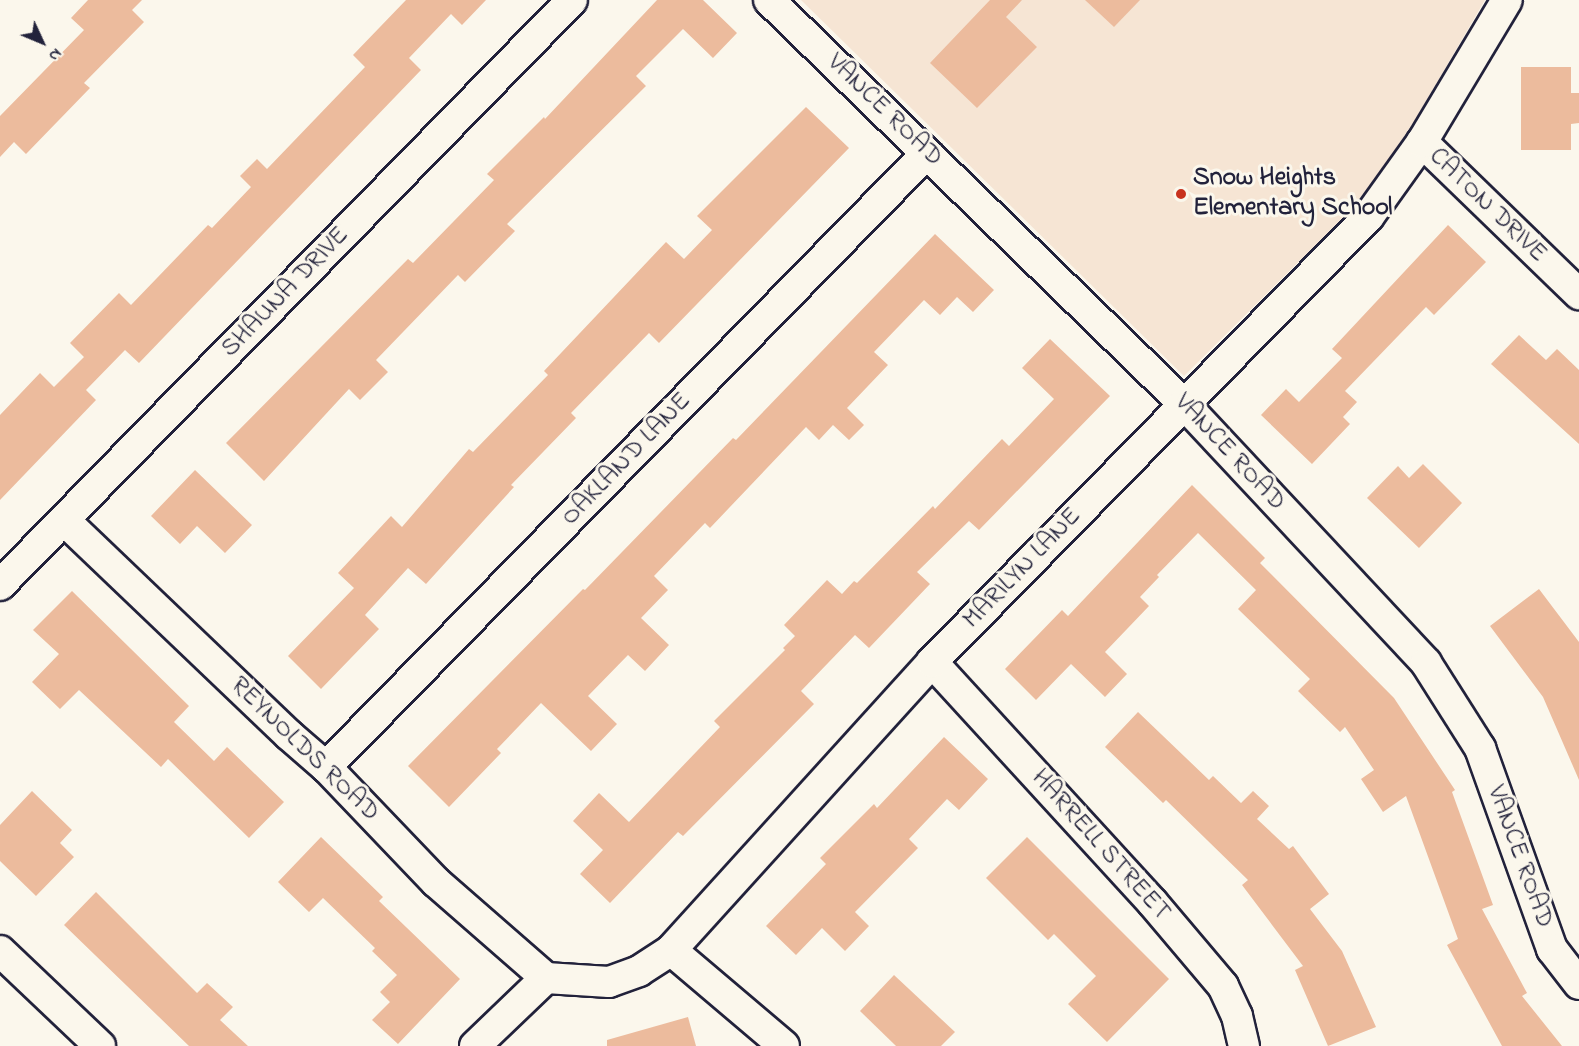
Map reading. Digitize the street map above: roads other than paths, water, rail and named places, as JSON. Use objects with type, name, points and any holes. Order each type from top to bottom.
[{"type":"street","name":"SHAUNA DRIVE","points":[[0,585],[572,0]]},
{"type":"street","name":"VANCE ROAD","points":[[769,0],[1184,404],[1426,663],[1480,748],[1552,949],[1579,984]]},
{"type":"street","name":"MARILYN LANE","points":[[546,978],[609,982],[639,970],[671,950],[932,662],[1369,216],[1422,142],[1507,0]]},
{"type":"street","name":"CATON DRIVE","points":[[1422,142],[1579,294]]},
{"type":"street","name":"OAKLAND LANE","points":[[326,767],[927,153]]},
{"type":"street","name":"REYNOLDS ROAD","points":[[64,520],[289,735],[326,767],[436,882],[546,978]]},
{"type":"street","name":"HARRELL STREET","points":[[932,662],[1152,902],[1223,986],[1237,1016],[1244,1046]]},
{"type":"street","points":[[671,950],[784,1046]]},
{"type":"street","points":[[0,951],[100,1046]]},
{"type":"street","points":[[475,1046],[546,978]]},
{"type":"place","name":"Snow Heights Elementary School","points":[[1181,194]]}]
